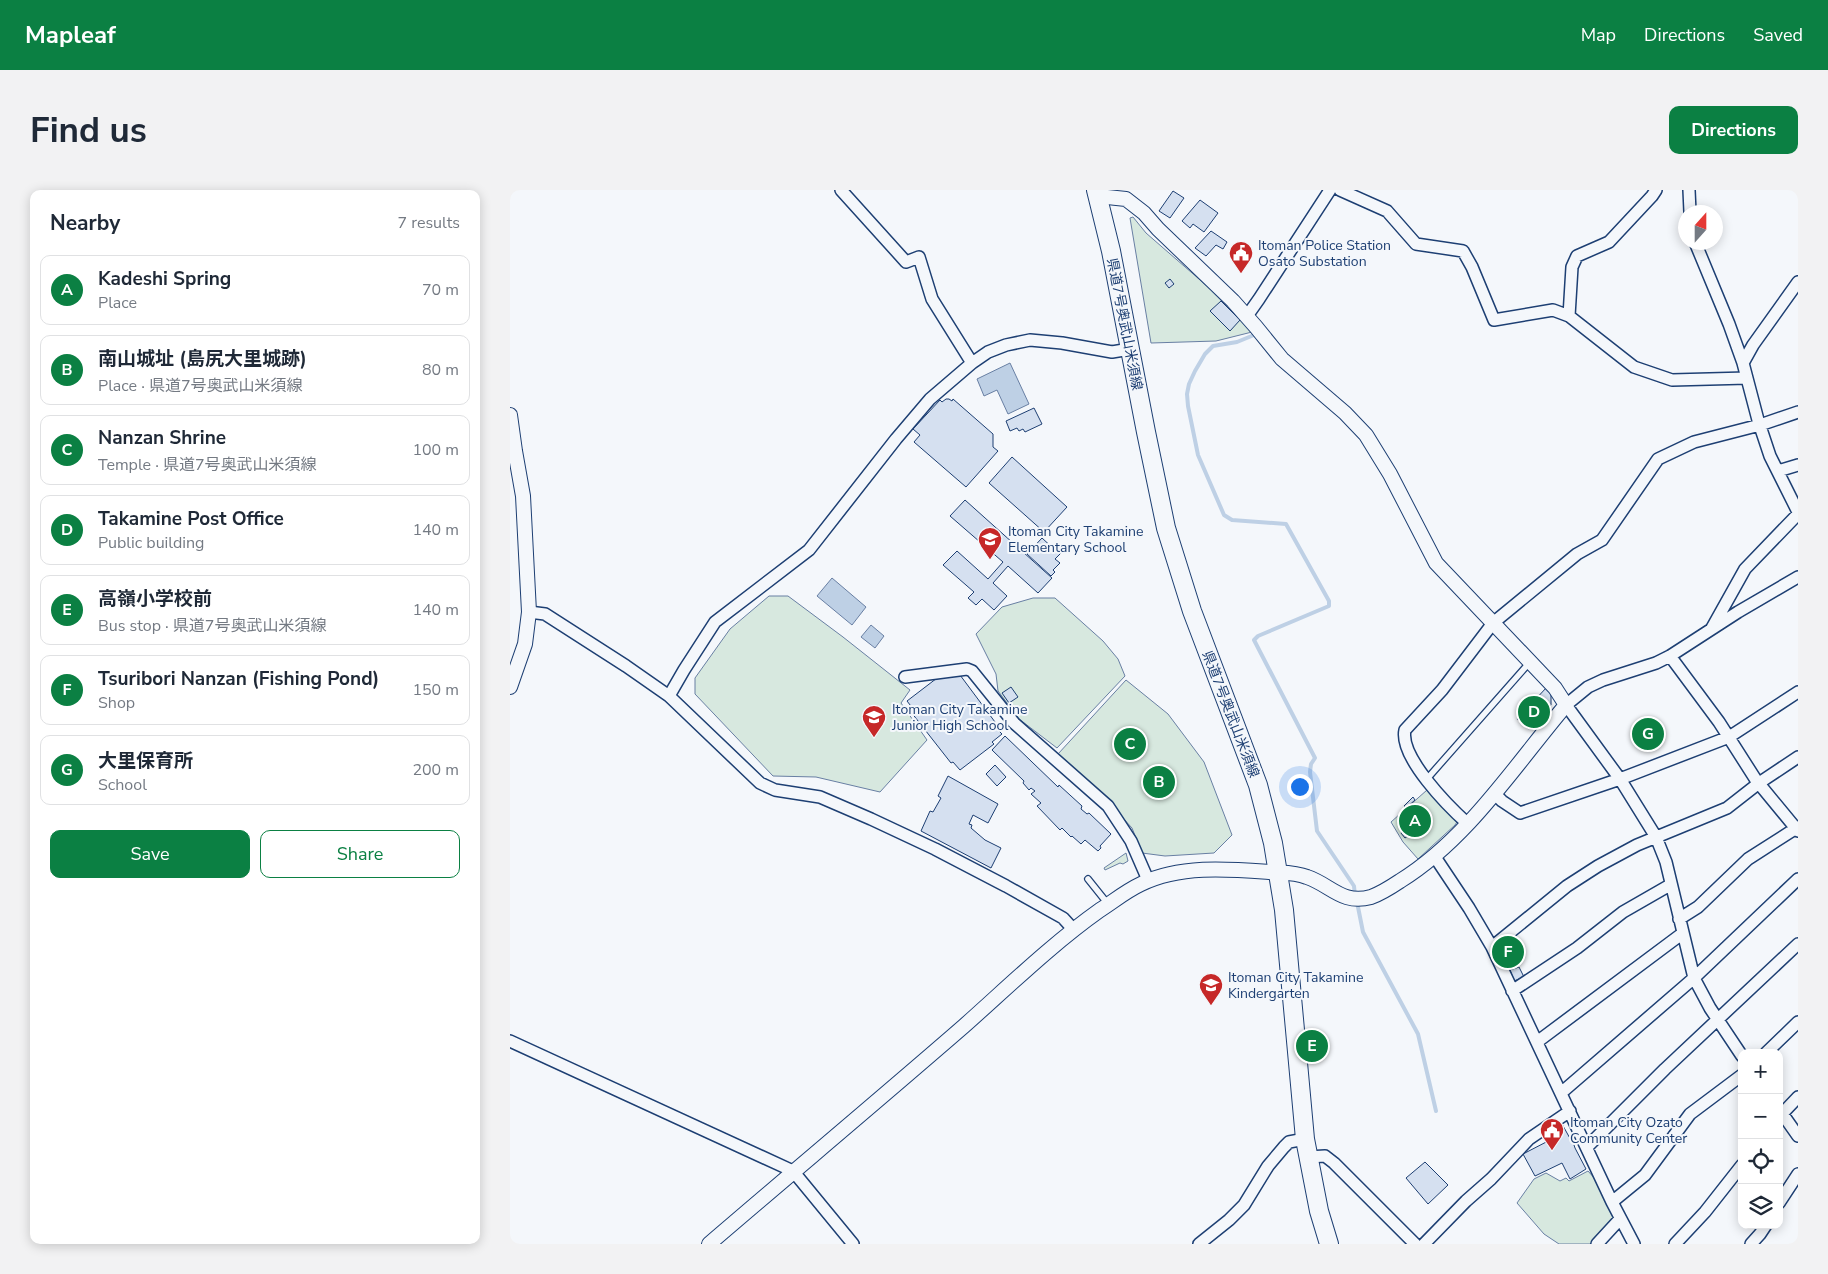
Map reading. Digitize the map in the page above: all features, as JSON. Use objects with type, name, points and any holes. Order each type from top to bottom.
[{"type":"main road","name":"県道7号奥武山米須線","points":[[1097,193],[1111,251],[1166,528],[1192,611],[1258,785],[1271,834],[1284,910],[1305,1139],[1319,1211],[1329,1244]]},
{"type":"street","points":[[841,190],[906,262],[919,257],[932,299],[972,363]]},
{"type":"street","points":[[1247,316],[1330,190]]},
{"type":"street","points":[[1340,190],[1387,211],[1416,244],[1464,251],[1494,320],[1553,310],[1569,316],[1634,367],[1672,380],[1747,378]]},
{"type":"street","points":[[1569,316],[1572,267],[1577,256],[1609,242],[1656,190]]},
{"type":"street","points":[[1689,190],[1690,205]]},
{"type":"street","points":[[1097,193],[1126,199],[1144,213],[1247,316],[1282,359],[1345,413],[1366,435],[1390,474],[1436,563],[1555,688],[1620,779],[1656,837],[1666,862],[1670,885],[1694,978],[1738,1050]]},
{"type":"street","points":[[1698,250],[1743,363],[1770,456],[1798,513],[1746,569],[1710,632]]},
{"type":"street","points":[[1743,363],[1753,345],[1798,282]]},
{"type":"street","points":[[669,696],[715,622],[809,550],[896,439],[930,399],[972,363],[988,352],[1006,345],[1030,340],[1062,342],[1112,352],[1130,349]]},
{"type":"street","points":[[1468,824],[1426,780],[1411,756],[1405,741],[1405,730],[1442,690],[1493,623],[1577,554],[1602,540],[1658,459],[1694,442],[1760,425],[1798,412]]},
{"type":"street","points":[[510,415],[523,496],[530,612],[525,644],[510,688]]},
{"type":"street","points":[[1778,471],[1798,466]]},
{"type":"street","points":[[708,1244],[936,1050],[1073,929],[1126,892],[1148,880],[1166,875],[1200,870],[1241,870],[1306,876],[1340,896],[1352,899],[1370,897],[1385,891],[1435,857],[1468,824],[1566,704],[1576,695],[1596,684],[1670,656],[1710,632],[1738,612],[1798,577]]},
{"type":"street","points":[[530,612],[545,614],[669,696],[760,783],[775,790],[820,798],[871,819],[935,849],[1006,886],[1063,918],[1073,929]]},
{"type":"street","points":[[1670,656],[1759,783],[1797,829],[1748,860],[1698,907],[1679,919]]},
{"type":"street","points":[[905,677],[972,671],[1014,723],[1108,806],[1131,841],[1148,880]]},
{"type":"street","points":[[1494,793],[1520,813],[1620,779],[1729,738],[1798,692]]},
{"type":"street","points":[[1492,948],[1567,886],[1598,866],[1637,845],[1727,808],[1759,783],[1798,757]]},
{"type":"street","points":[[1435,857],[1469,908],[1492,948],[1620,1219],[1634,1244]]},
{"type":"street","points":[[1561,1092],[1694,978],[1798,879]]},
{"type":"street","points":[[1512,991],[1577,948],[1623,912],[1670,885]]},
{"type":"street","points":[[1537,1042],[1683,932]]},
{"type":"street","points":[[1587,1147],[1798,944]]},
{"type":"street","points":[[1770,1049],[1798,1022]]},
{"type":"street","points":[[510,1041],[793,1172],[854,1244]]},
{"type":"street","points":[[1612,1202],[1645,1175],[1690,1114],[1738,1078]]},
{"type":"street","points":[[1783,1110],[1798,1097]]},
{"type":"street","points":[[1424,1244],[1529,1139],[1570,1111]]},
{"type":"street","points":[[1783,1117],[1798,1136]]},
{"type":"street","points":[[1199,1244],[1229,1220],[1244,1205],[1268,1166],[1284,1147],[1290,1142],[1305,1139]]},
{"type":"street","points":[[1308,1157],[1324,1156],[1334,1162],[1415,1244]]},
{"type":"street","points":[[1675,1244],[1705,1212],[1738,1170]]},
{"type":"street","points":[[1783,1197],[1798,1174]]},
{"type":"street","points":[[1597,1244],[1620,1219]]},
{"type":"street","points":[[1751,1244],[1763,1229]]},
{"type":"lane","points":[[1426,780],[1530,662]]},
{"type":"lane","points":[[1088,879],[1108,904]]},
{"type":"shaded area","points":[[1133,217],[1146,233],[1207,286],[1252,332],[1216,341],[1151,343],[1130,218]]},
{"type":"shaded area","points":[[769,596],[788,596],[910,690],[901,703],[927,740],[880,792],[816,777],[773,776],[695,694],[695,678],[730,629]]},
{"type":"shaded area","points":[[1033,598],[1055,598],[1103,641],[1118,659],[1125,676],[1057,748],[1019,719],[998,691],[996,674],[976,634],[1002,607]]},
{"type":"shaded area","points":[[1126,680],[1168,714],[1204,762],[1232,835],[1214,853],[1165,856],[1142,853],[1132,828],[1099,792],[1058,754]]},
{"type":"shaded area","points":[[1427,790],[1457,822],[1418,859],[1403,842],[1391,822]]},
{"type":"shaded area","points":[[1126,853],[1128,861],[1105,870],[1104,868]]},
{"type":"shaded area","points":[[1588,1171],[1596,1180],[1615,1219],[1590,1244],[1559,1244],[1544,1234],[1517,1203],[1534,1179],[1546,1173],[1560,1181],[1566,1178],[1569,1181]]},
{"type":"water","points":[[1010,363],[1029,404],[1008,414],[997,390],[984,396],[977,379]]},
{"type":"water","points":[[832,578],[866,607],[852,625],[817,596]]},
{"type":"water","points":[[871,625],[884,636],[875,648],[861,637]]},
{"type":"building","points":[[1173,191],[1184,198],[1170,218],[1159,211]]},
{"type":"building","points":[[1200,200],[1218,213],[1204,232],[1193,224],[1190,228],[1182,221]]},
{"type":"building","points":[[1211,231],[1227,242],[1223,249],[1216,245],[1206,256],[1195,248]]},
{"type":"building","points":[[1170,279],[1174,284],[1169,288],[1165,283]]},
{"type":"building","points":[[1221,301],[1240,320],[1230,331],[1210,311]]},
{"type":"building","points":[[946,399],[952,401],[953,399],[993,434],[993,447],[998,451],[966,487],[914,442],[920,435],[913,429],[940,400],[942,402]]},
{"type":"building","points":[[1034,408],[1042,424],[1025,432],[1023,429],[1019,431],[1017,428],[1010,431],[1006,421]]},
{"type":"building","points":[[1012,457],[1067,507],[1044,532],[989,483]]},
{"type":"building","points":[[965,500],[1052,578],[1038,593],[1008,566],[993,583],[1007,596],[994,610],[982,599],[976,605],[968,598],[974,592],[943,565],[957,551],[988,579],[1003,562],[950,516]]},
{"type":"building","points":[[1042,538],[1061,553],[1055,559],[1060,563],[1053,570],[1055,572],[1051,576],[1027,554]]},
{"type":"building","points":[[941,675],[944,679],[948,675],[960,675],[1002,734],[992,742],[994,744],[960,770],[953,762],[951,763],[911,712],[914,710],[907,701]]},
{"type":"building","points":[[1011,687],[1018,697],[1009,703],[1002,693]]},
{"type":"building","points":[[1547,687],[1551,693],[1551,705],[1529,729],[1517,719]]},
{"type":"building","points":[[1005,736],[1058,787],[1059,785],[1082,806],[1081,809],[1087,814],[1089,813],[1111,834],[1098,851],[1085,840],[1081,844],[1062,828],[1060,830],[1037,806],[1041,803],[1031,794],[1035,791],[1031,788],[1029,790],[1023,783],[1024,781],[992,750]]},
{"type":"building","points":[[1128,736],[1138,743],[1133,752],[1122,746]]},
{"type":"building","points":[[995,765],[1006,777],[997,786],[986,774]]},
{"type":"building","points":[[948,776],[998,804],[988,823],[973,815],[969,824],[985,840],[1001,848],[991,868],[921,831],[930,811],[933,812],[941,798],[938,796]]},
{"type":"building","points":[[1413,797],[1415,800],[1406,808],[1404,806]]},
{"type":"building","points":[[1410,826],[1414,831],[1405,838],[1401,833]]},
{"type":"building","points":[[1514,935],[1518,944],[1512,948],[1515,956],[1505,961],[1500,948]]},
{"type":"building","points":[[1519,967],[1524,977],[1514,981],[1510,970]]},
{"type":"building","name":"Itoman City Ozato Community Center","points":[[1562,1124],[1586,1169],[1570,1179],[1562,1163],[1535,1176],[1523,1154],[1554,1138],[1552,1130]]},
{"type":"building","points":[[1425,1162],[1448,1185],[1428,1204],[1406,1178]]},
{"type":"waterway","points":[[1254,335],[1237,342],[1213,346],[1205,354],[1189,384],[1187,394],[1188,406],[1198,455],[1224,515],[1232,520],[1286,524],[1329,601],[1329,606],[1258,636],[1254,640],[1315,758],[1311,764],[1310,772],[1317,831],[1354,886],[1355,896]]},
{"type":"waterway","points":[[1357,902],[1363,932],[1418,1034],[1436,1111]]},
{"type":"place","name":"Itoman Police Station Osato Substation","points":[[1241,274]]},
{"type":"place","name":"Itoman City Takamine Elementary School","points":[[990,560]]},
{"type":"place","name":"Takamine Post Office","points":[[1534,712]]},
{"type":"place","name":"大里保育所","points":[[1648,734]]},
{"type":"place","name":"Itoman City Takamine Junior High School","points":[[874,738]]},
{"type":"place","name":"Nanzan Shrine","points":[[1130,744]]},
{"type":"place","name":"南山城址 (島尻大里城跡)","points":[[1159,782]]},
{"type":"place","name":"Kadeshi Spring","points":[[1415,821]]},
{"type":"place","name":"Tsuribori Nanzan (Fishing Pond)","points":[[1508,952]]},
{"type":"place","name":"Itoman City Takamine Kindergarten","points":[[1211,1006]]},
{"type":"place","name":"高嶺小学校前","points":[[1312,1046]]},
{"type":"place","name":"Itoman City Ozato Community Center","points":[[1552,1151]]}]
